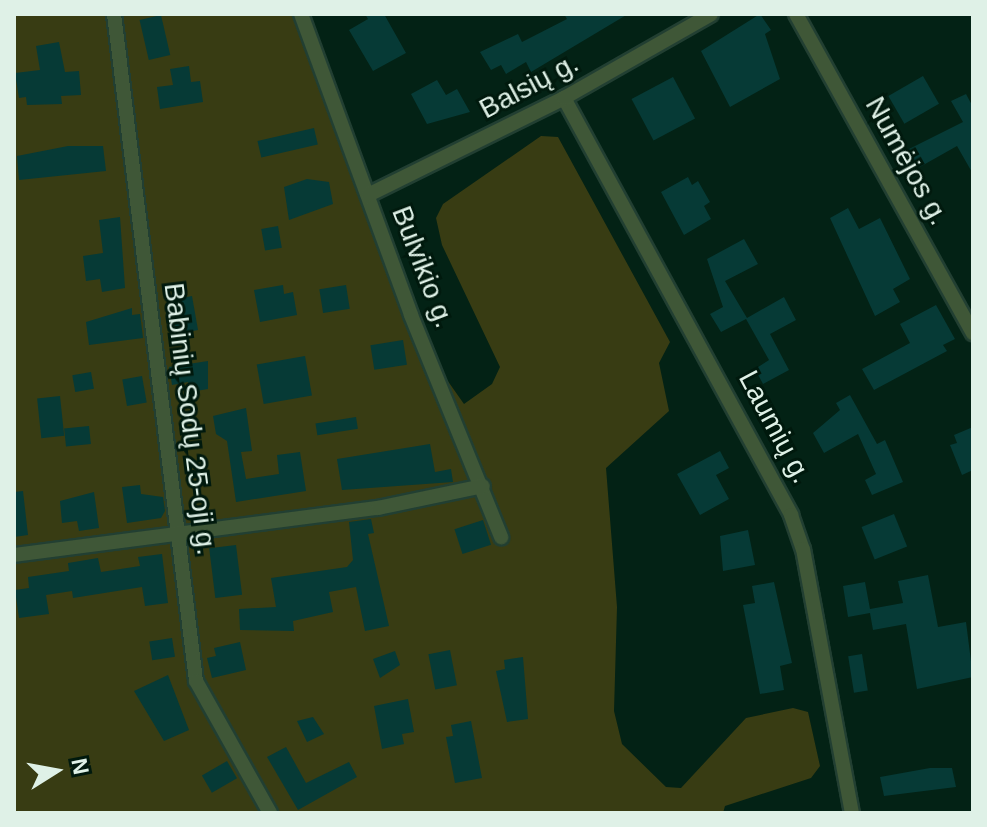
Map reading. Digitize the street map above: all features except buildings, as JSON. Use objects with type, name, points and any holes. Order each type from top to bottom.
[{"type":"street","name":"Babinių Sodų 25-oji g.","points":[[114,14],[196,681],[270,813]]},
{"type":"street","name":"Bulvikio g.","points":[[301,14],[411,315],[483,486],[501,537]]},
{"type":"street","name":"Balsių g.","points":[[368,195],[564,98],[711,14]]},
{"type":"street","name":"Numėjos g.","points":[[796,14],[973,333]]},
{"type":"street","name":"Laumių g.","points":[[564,98],[791,515],[803,549],[852,813]]},
{"type":"street","points":[[14,555],[180,537],[378,508],[483,486]]},
{"type":"green space","points":[[14,14],[292,14],[409,326],[464,404],[492,384],[500,367],[442,245],[436,218],[443,204],[541,136],[558,137],[670,342],[659,363],[669,411],[606,468],[617,607],[614,711],[622,744],[666,787],[681,788],[746,718],[793,708],[808,712],[820,766],[811,778],[725,806],[723,813],[14,813]]}]
